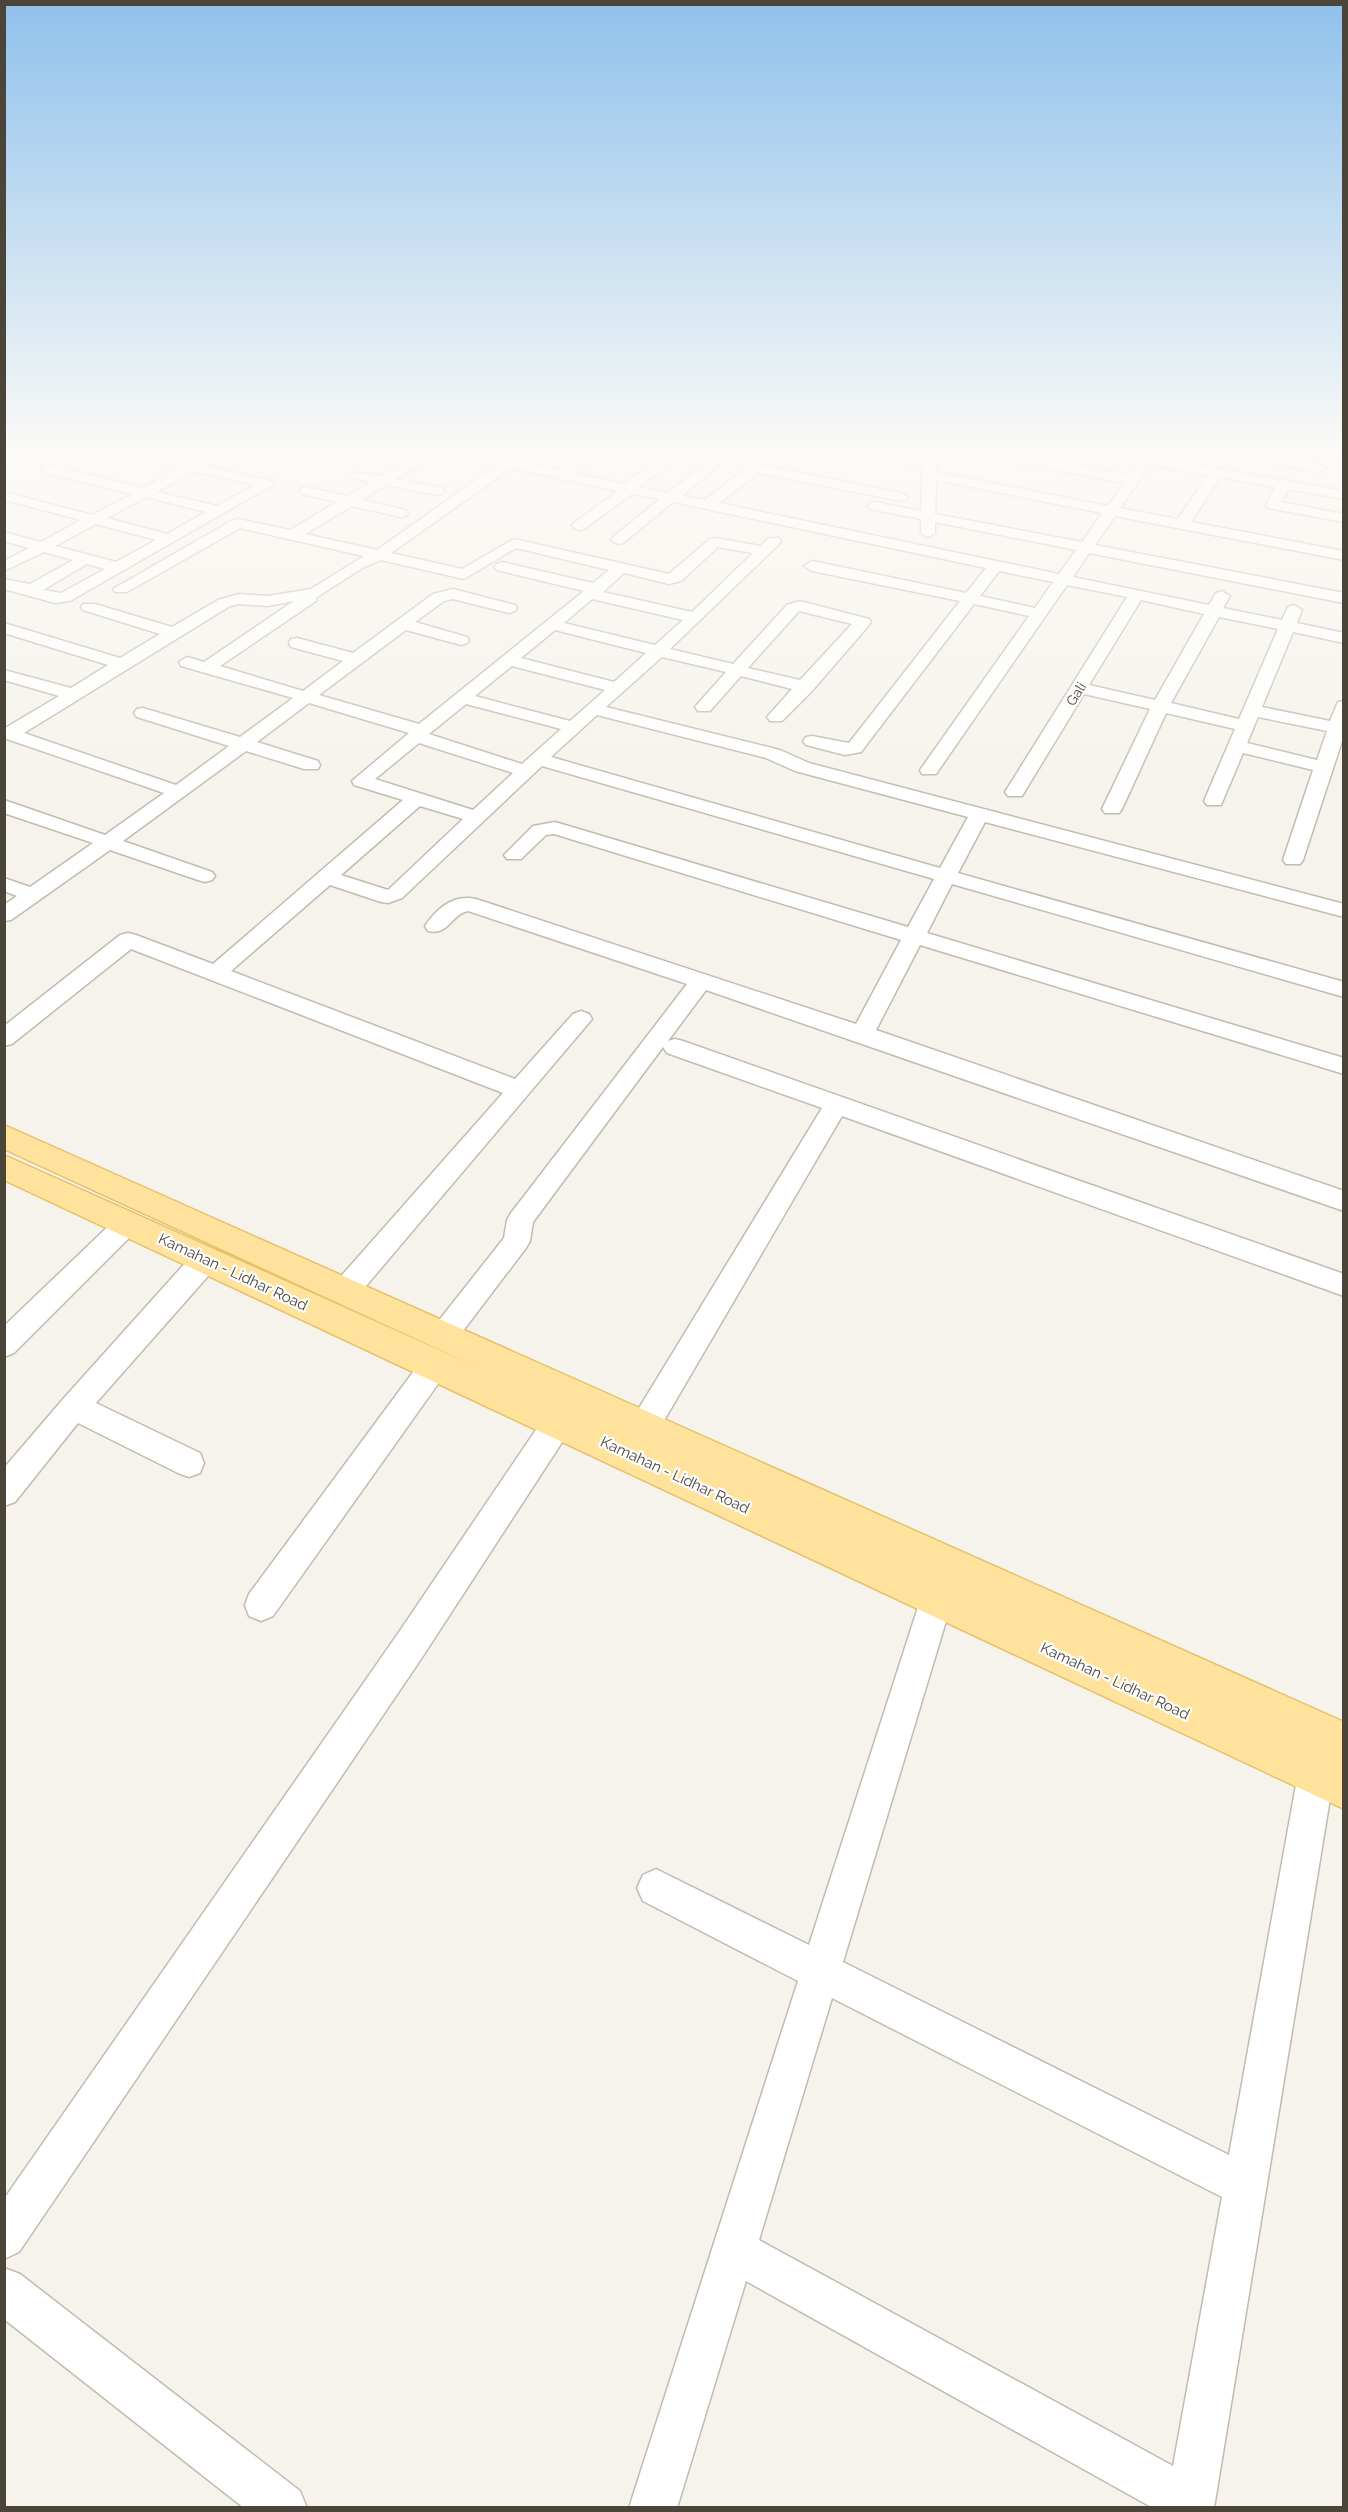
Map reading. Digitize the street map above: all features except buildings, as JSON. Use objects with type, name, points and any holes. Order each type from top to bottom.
[{"type":"main road","name":"Kamahan - Lidhar Road","points":[[5,1160],[345,1291],[559,1421],[1330,1780]]},
{"type":"main road","name":"Kamahan - Lidhar Road","points":[[5,1160],[128,1223],[206,1259],[644,1427],[1344,1744]]},
{"type":"street","points":[[28,590],[66,569]]},
{"type":"street","points":[[4,584],[55,598],[64,598],[117,569]]},
{"type":"street","points":[[121,589],[156,569]]},
{"type":"street","points":[[206,668],[316,593],[355,569]]},
{"type":"street","points":[[443,569],[464,574],[472,569]]},
{"type":"street","points":[[511,569],[695,618]]},
{"type":"street","points":[[477,817],[352,779],[419,734],[619,569]]},
{"type":"street","points":[[633,569],[676,578],[686,569]]},
{"type":"street","points":[[326,877],[388,897],[395,894],[745,569]]},
{"type":"street","points":[[828,569],[1038,614]]},
{"type":"street","points":[[812,741],[845,749],[855,748],[992,569]]},
{"type":"street","points":[[1011,569],[1344,638]]},
{"type":"street","points":[[929,770],[1071,569]]},
{"type":"street","points":[[1197,569],[1344,598]]},
{"type":"street","points":[[1112,809],[1160,707],[1233,576]]},
{"type":"street","points":[[1214,801],[1286,626],[1304,590]]},
{"type":"street","points":[[7,733],[173,633],[233,600],[267,601],[316,593]]},
{"type":"street","points":[[4,915],[109,843],[445,594],[509,608]]},
{"type":"street","name":"Gali","points":[[1016,792],[1136,595]]},
{"type":"street","points":[[704,707],[796,606],[863,622],[806,687],[776,717]]},
{"type":"street","points":[[89,607],[173,633]]},
{"type":"street","points":[[403,624],[461,640]]},
{"type":"street","points":[[552,625],[806,687]]},
{"type":"street","points":[[4,628],[122,664]]},
{"type":"street","points":[[297,643],[356,659]]},
{"type":"street","points":[[510,660],[618,688]]},
{"type":"street","points":[[187,662],[419,734],[946,876],[1344,990]]},
{"type":"street","points":[[4,675],[72,694]]},
{"type":"street","points":[[1080,688],[1160,707],[1336,728]]},
{"type":"street","points":[[463,698],[573,727]]},
{"type":"street","points":[[1293,860],[1344,706]]},
{"type":"street","points":[[594,709],[773,754],[802,767],[1344,911]]},
{"type":"street","points":[[143,713],[311,765]]},
{"type":"street","points":[[7,733],[179,792]]},
{"type":"street","points":[[1237,746],[1324,767]]},
{"type":"street","points":[[215,974],[416,798]]},
{"type":"street","points":[[4,806],[205,876]]},
{"type":"street","points":[[862,1034],[979,814]]},
{"type":"street","points":[[514,855],[540,830],[555,828],[1344,1066]]},
{"type":"street","points":[[4,884],[32,895]]},
{"type":"street","points":[[436,926],[454,907],[469,904],[862,1034],[1344,1201]]},
{"type":"street","points":[[4,1038],[128,940],[520,1090]]},
{"type":"street","points":[[261,1605],[517,1241],[520,1220],[702,980]]},
{"type":"street","points":[[345,1291],[581,1019]]},
{"type":"street","points":[[675,1047],[1344,1286]]},
{"type":"street","points":[[644,1427],[836,1105]]},
{"type":"street","points":[[4,1345],[128,1223]]},
{"type":"street","points":[[4,1492],[74,1407],[206,1259]]},
{"type":"street","points":[[74,1407],[189,1463]]},
{"type":"street","points":[[4,2237],[410,1647],[559,1421]]},
{"type":"street","points":[[653,2508],[937,1598]]},
{"type":"street","points":[[733,2250],[1190,2505],[1246,2186],[1330,1780]]},
{"type":"street","points":[[656,1888],[1246,2186]]},
{"type":"street","points":[[4,2290],[283,2508]]}]
